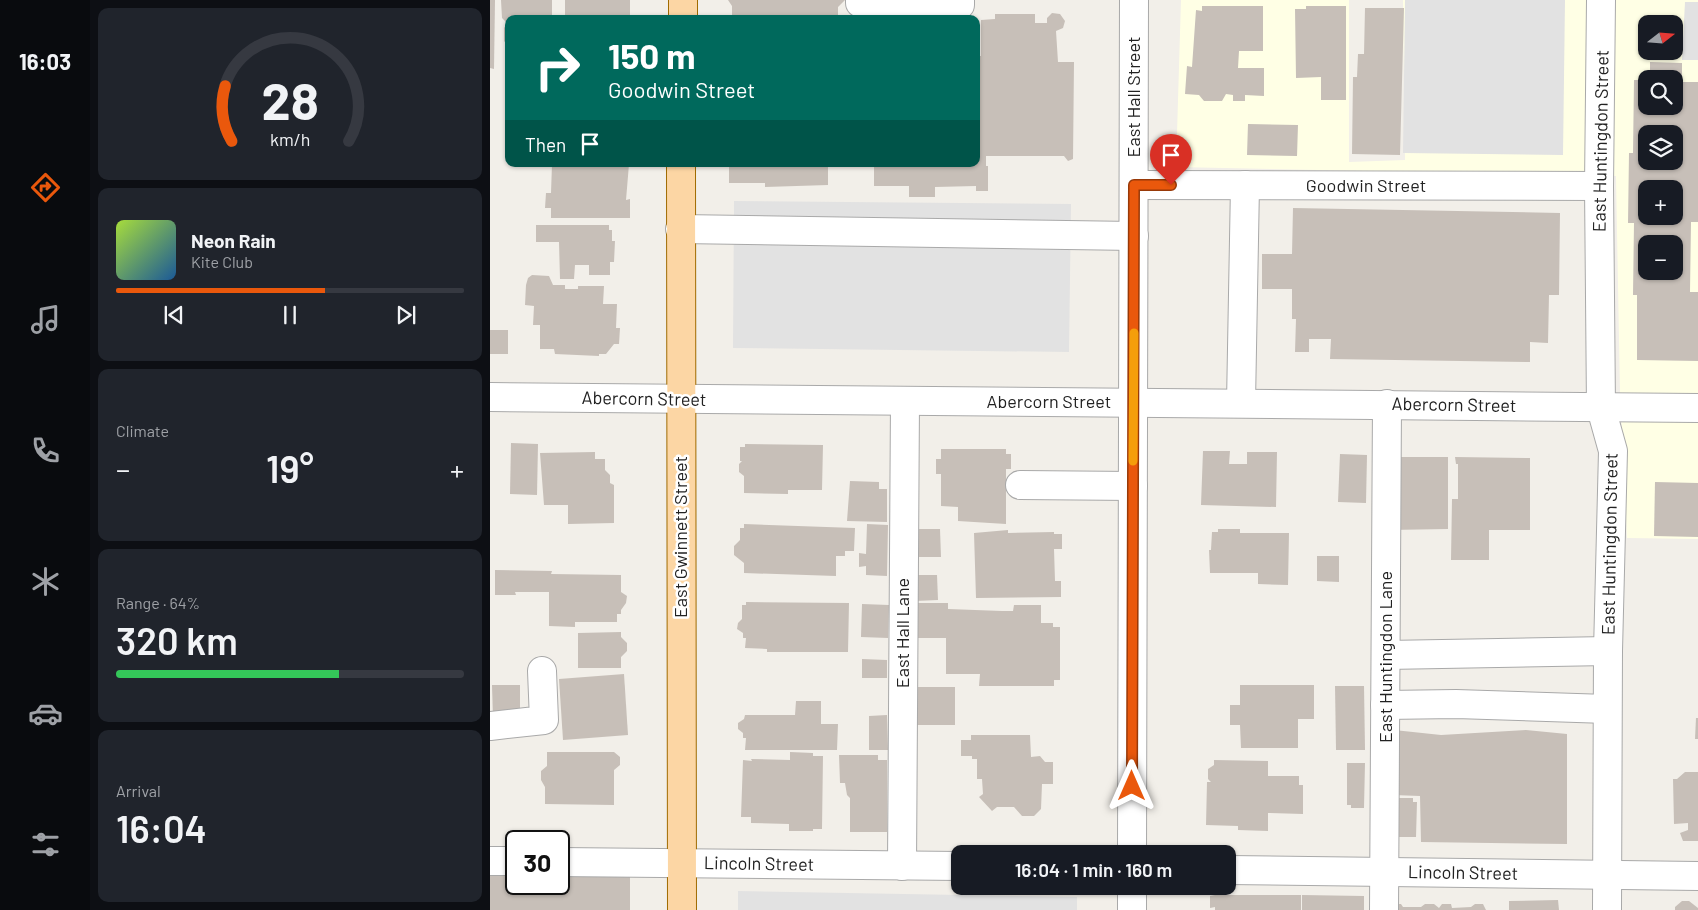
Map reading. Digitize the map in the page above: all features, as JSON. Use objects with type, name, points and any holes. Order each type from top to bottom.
[{"type":"main road","points":[[683,0],[683,15]]},
{"type":"main road","name":"East Gwinnett Street","points":[[680,167],[682,910]]},
{"type":"street","points":[[860,0],[860,3],[960,5],[960,0]]},
{"type":"street","name":"East Hall Street","points":[[1132,845],[1134,0]]},
{"type":"street","name":"East Huntingdon Street","points":[[1601,0],[1599,186],[1601,408],[1614,451],[1607,708],[1607,910]]},
{"type":"street","name":"Goodwin Street","points":[[1134,185],[1599,186]]},
{"type":"street","points":[[1242,403],[1245,186]]},
{"type":"street","points":[[680,229],[1134,236]]},
{"type":"street","name":"Abercorn Street","points":[[490,397],[1698,408]]},
{"type":"street","name":"East Hall Lane","points":[[902,866],[904,401]]},
{"type":"street","name":"East Huntingdon Lane","points":[[1384,910],[1387,404]]},
{"type":"street","points":[[1020,485],[1133,486]]},
{"type":"street","points":[[1386,656],[1608,651]]},
{"type":"street","points":[[490,726],[544,720],[542,671]]},
{"type":"street","points":[[1386,704],[1607,708]]},
{"type":"street","points":[[490,861],[505,861]]},
{"type":"street","name":"Lincoln Street","points":[[570,862],[951,866]]},
{"type":"street","name":"Lincoln Street","points":[[1236,870],[1698,876]]},
{"type":"street","points":[[1132,895],[1132,910]]},
{"type":"shaded area","points":[[1181,0],[1349,0],[1349,162],[1405,160],[1403,0],[1698,0],[1698,539],[1627,538],[1620,393],[1616,176],[1176,167]]},
{"type":"shaded area","points":[[1405,0],[1565,0],[1563,155],[1403,153]]},
{"type":"shaded area","points":[[1685,2],[1698,2],[1698,60],[1683,60]]},
{"type":"shaded area","points":[[734,201],[1071,204],[1069,352],[733,348]]},
{"type":"shaded area","points":[[738,891],[1077,897],[1077,910],[738,910]]},
{"type":"building","points":[[490,0],[495,0],[494,69],[490,68]]},
{"type":"building","points":[[501,0],[552,0],[552,15],[505,15],[505,21],[502,18]]},
{"type":"building","points":[[565,0],[630,0],[630,15],[565,15]]},
{"type":"building","points":[[728,0],[845,0],[838,7],[838,15],[732,15],[732,6]]},
{"type":"building","points":[[1202,6],[1263,6],[1263,51],[1239,51],[1238,68],[1264,68],[1264,96],[1245,95],[1245,101],[1233,101],[1233,95],[1226,94],[1222,101],[1204,101],[1199,95],[1185,94],[1187,66],[1192,67],[1196,10],[1202,11]]},
{"type":"building","points":[[1306,6],[1346,6],[1346,100],[1321,100],[1321,77],[1296,78],[1295,9],[1306,9]]},
{"type":"building","points":[[1365,8],[1404,8],[1400,155],[1352,154],[1353,77],[1357,77],[1358,54],[1364,54]]},
{"type":"building","points":[[1052,13],[1060,14],[1065,21],[1063,28],[1056,31],[1058,62],[1074,62],[1073,159],[1068,161],[1064,156],[986,156],[988,191],[976,191],[976,186],[935,187],[935,197],[909,197],[909,186],[874,186],[874,167],[980,167],[981,20],[995,19],[995,14],[1035,14],[1035,23],[1047,23],[1047,18]]},
{"type":"building","points":[[1650,62],[1682,63],[1682,70],[1650,70]]},
{"type":"building","points":[[1634,80],[1638,80],[1638,115],[1683,115],[1683,82],[1698,82],[1698,222],[1691,222],[1690,292],[1698,292],[1698,361],[1637,360],[1637,295],[1633,295],[1634,223],[1628,223],[1629,153],[1633,153]]},
{"type":"building","points":[[1248,124],[1298,125],[1297,156],[1247,155]]},
{"type":"building","points":[[552,167],[629,167],[626,200],[630,199],[630,218],[551,218],[551,208],[545,208],[546,193],[551,193]]},
{"type":"building","points":[[729,167],[828,167],[828,185],[765,187],[765,183],[729,183]]},
{"type":"building","points":[[1293,208],[1560,213],[1559,295],[1549,295],[1548,343],[1530,342],[1530,362],[1330,359],[1331,339],[1309,339],[1309,352],[1295,352],[1296,319],[1292,319],[1292,289],[1262,289],[1262,254],[1292,254]]},
{"type":"building","points":[[536,225],[609,225],[609,230],[612,230],[612,241],[615,241],[614,262],[610,262],[610,275],[589,275],[589,265],[575,265],[574,279],[560,279],[559,242],[536,242]]},
{"type":"building","points":[[532,275],[549,276],[553,285],[565,285],[565,289],[578,289],[578,286],[604,286],[603,304],[617,304],[616,328],[620,328],[619,344],[614,344],[606,354],[599,354],[599,356],[555,354],[554,349],[540,349],[540,325],[533,325],[534,306],[525,305],[526,285],[528,278]]},
{"type":"building","points":[[490,330],[508,330],[508,354],[490,354]]},
{"type":"building","points":[[511,443],[538,444],[537,495],[510,494]]},
{"type":"building","points":[[745,444],[823,445],[822,490],[788,490],[788,494],[744,493],[744,476],[739,472],[739,464],[742,461],[740,461],[740,447],[745,447]]},
{"type":"building","points":[[941,449],[1006,449],[1006,454],[1011,454],[1011,469],[1006,469],[1006,524],[958,521],[958,507],[941,506],[941,474],[936,474],[936,459],[941,459]]},
{"type":"building","points":[[1203,451],[1230,451],[1229,464],[1247,464],[1247,452],[1277,452],[1276,507],[1201,505]]},
{"type":"building","points":[[595,452],[595,459],[605,459],[605,470],[610,475],[610,483],[614,485],[614,523],[568,524],[568,505],[544,505],[540,453]]},
{"type":"building","points":[[1340,454],[1367,455],[1366,503],[1338,502]]},
{"type":"building","points":[[1389,457],[1448,457],[1448,529],[1389,530]]},
{"type":"building","points":[[1455,457],[1530,458],[1530,530],[1489,530],[1489,560],[1451,560],[1452,499],[1458,499],[1458,464],[1456,464]]},
{"type":"building","points":[[850,481],[879,482],[879,489],[887,489],[887,522],[847,521]]},
{"type":"building","points":[[1655,482],[1698,483],[1698,537],[1654,536]]},
{"type":"building","points":[[744,524],[855,528],[854,551],[845,551],[845,556],[836,556],[836,576],[744,573],[744,563],[734,555],[734,546],[740,540],[740,528],[744,528]]},
{"type":"building","points":[[867,524],[888,525],[887,576],[866,575],[866,566],[859,567],[859,553],[866,554]]},
{"type":"building","points":[[915,529],[940,529],[941,557],[915,557]]},
{"type":"building","points":[[1218,529],[1240,529],[1240,533],[1289,533],[1288,585],[1258,584],[1258,573],[1210,573],[1209,550],[1211,550],[1212,532],[1218,532]]},
{"type":"building","points":[[1008,530],[1008,533],[1054,532],[1054,534],[1062,534],[1062,549],[1054,549],[1055,581],[1061,581],[1061,597],[976,598],[974,533]]},
{"type":"building","points":[[1317,556],[1339,556],[1339,582],[1317,581]]},
{"type":"building","points":[[495,570],[552,571],[551,574],[621,575],[621,592],[627,596],[626,603],[621,610],[621,614],[617,614],[617,622],[575,622],[575,627],[549,626],[549,592],[515,592],[516,595],[495,595]]},
{"type":"building","points":[[914,575],[937,575],[938,600],[915,601]]},
{"type":"building","points":[[746,602],[849,603],[848,652],[767,652],[767,649],[745,648],[746,638],[743,638],[743,633],[737,629],[738,623],[742,619],[742,605],[746,605]]},
{"type":"building","points":[[912,603],[948,603],[948,609],[1002,611],[1013,611],[1014,605],[1041,605],[1041,623],[1053,623],[1053,627],[1060,627],[1060,680],[1054,680],[1054,686],[979,686],[980,674],[946,674],[946,638],[912,638]]},
{"type":"building","points":[[862,604],[889,605],[888,638],[861,637]]},
{"type":"building","points":[[621,632],[621,637],[627,643],[627,651],[621,657],[621,668],[578,668],[578,633]]},
{"type":"building","points":[[862,659],[887,660],[887,678],[862,678]]},
{"type":"building","points":[[624,674],[628,735],[563,740],[559,679]]},
{"type":"building","points":[[492,685],[520,685],[520,720],[493,719]]},
{"type":"building","points":[[1240,685],[1314,685],[1314,719],[1298,719],[1298,748],[1241,748],[1240,725],[1230,725],[1230,705],[1240,705]]},
{"type":"building","points":[[1335,686],[1364,686],[1365,750],[1336,750]]},
{"type":"building","points":[[915,687],[955,687],[955,725],[914,725]]},
{"type":"building","points":[[796,701],[821,701],[821,724],[838,724],[837,750],[745,750],[746,738],[743,738],[743,733],[738,729],[738,723],[744,719],[745,715],[795,715]]},
{"type":"building","points":[[887,715],[888,750],[869,750],[869,716]]},
{"type":"building","points":[[1696,718],[1698,718],[1698,739],[1695,739]]},
{"type":"building","points":[[1394,730],[1441,735],[1526,730],[1567,734],[1567,844],[1421,842],[1420,796],[1393,795]]},
{"type":"building","points":[[971,735],[1030,735],[1031,757],[1040,756],[1045,762],[1053,762],[1053,784],[1042,784],[1041,809],[1034,816],[1022,816],[1014,807],[997,807],[992,811],[979,797],[983,794],[982,779],[977,779],[977,759],[972,759],[972,756],[961,756],[961,740],[971,740]]},
{"type":"building","points":[[547,752],[614,752],[620,757],[620,765],[614,770],[614,805],[545,804],[545,787],[541,780],[541,771],[547,766]]},
{"type":"building","points":[[790,752],[813,753],[813,756],[823,756],[822,829],[789,831],[789,824],[751,823],[751,817],[741,817],[743,760],[790,760]]},
{"type":"building","points":[[839,755],[878,755],[878,760],[887,760],[887,832],[850,832],[850,798],[847,795],[845,783],[840,783]]},
{"type":"building","points":[[1214,760],[1268,761],[1268,776],[1299,776],[1299,785],[1303,785],[1303,814],[1268,813],[1268,831],[1238,830],[1238,826],[1206,825],[1207,782],[1211,782],[1208,779],[1208,769],[1214,765]]},
{"type":"building","points":[[1347,763],[1365,763],[1364,808],[1351,808],[1351,805],[1347,805]]},
{"type":"building","points":[[1685,772],[1698,772],[1698,841],[1683,841],[1680,833],[1688,830],[1688,823],[1674,824],[1673,779],[1677,779]]},
{"type":"building","points":[[1393,798],[1413,798],[1413,802],[1417,802],[1416,837],[1390,837]]},
{"type":"building","points":[[490,875],[505,875],[505,895],[570,895],[570,875],[630,876],[630,910],[490,910]]},
{"type":"building","points":[[1301,895],[1301,910],[1215,910],[1215,907],[1210,908],[1210,896]]},
{"type":"building","points":[[1302,895],[1364,896],[1364,910],[1302,910]]},
{"type":"building","points":[[1558,900],[1559,910],[1509,910],[1509,901]]},
{"type":"building","points":[[1682,901],[1689,901],[1698,910],[1675,910],[1675,907]]},
{"type":"building","points":[[1391,904],[1401,904],[1403,907],[1421,907],[1425,904],[1434,904],[1439,908],[1442,904],[1451,904],[1452,908],[1483,904],[1486,910],[1386,910]]},
{"type":"slow traffic","points":[[1133,461],[1134,333]]},
{"type":"route","points":[[1132,786],[1134,185],[1171,185]]}]
